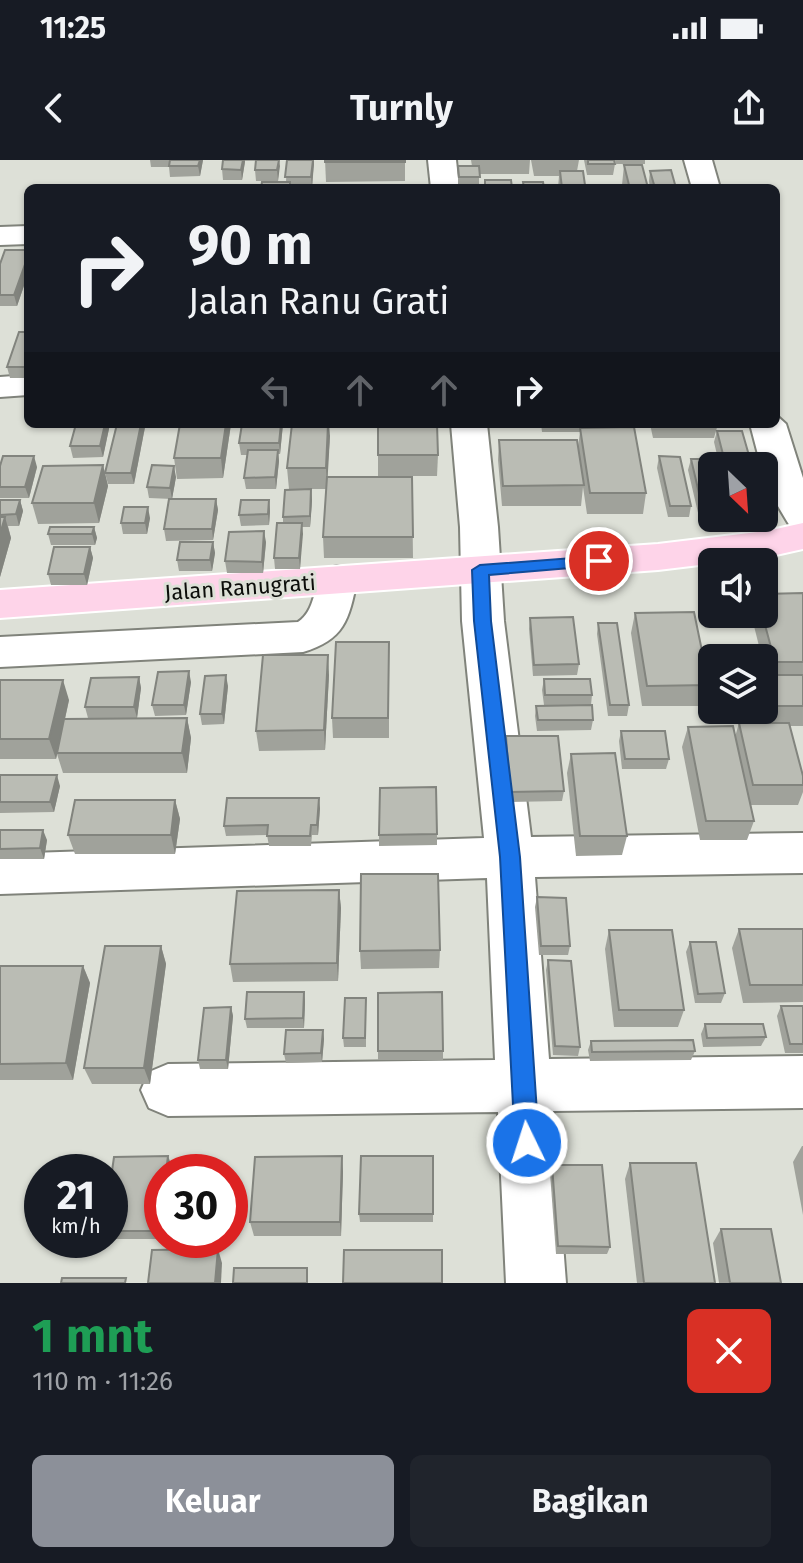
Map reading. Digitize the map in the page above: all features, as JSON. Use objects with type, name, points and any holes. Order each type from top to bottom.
[{"type":"main road","name":"Jalan Ranugrati","points":[[0,604],[658,557],[767,544],[803,536]]},
{"type":"street","points":[[442,160],[445,184]]},
{"type":"street","points":[[698,160],[705,184]]},
{"type":"street","points":[[0,236],[24,235]]},
{"type":"street","points":[[0,387],[24,385]]},
{"type":"street","points":[[469,428],[483,621],[510,857],[536,1283]]},
{"type":"street","points":[[769,428],[780,469],[803,517]]},
{"type":"street","points":[[0,652],[303,637],[318,633],[327,623],[337,580]]},
{"type":"street","points":[[0,874],[510,857],[803,853]]},
{"type":"street","points":[[168,1090],[803,1082]]},
{"type":"building","points":[[170,160],[200,160],[198,166],[169,166]]},
{"type":"building","points":[[223,160],[243,160],[241,170],[222,169]]},
{"type":"building","points":[[256,160],[279,160],[277,170],[255,170]]},
{"type":"building","points":[[287,160],[313,160],[311,177],[285,177]]},
{"type":"building","points":[[405,160],[405,162],[325,162]]},
{"type":"building","points":[[588,160],[614,160],[615,164],[588,164]]},
{"type":"building","points":[[624,165],[642,165],[647,184],[629,184]]},
{"type":"building","points":[[458,166],[479,166],[480,177],[459,177]]},
{"type":"building","points":[[671,170],[675,184],[654,184],[650,171]]},
{"type":"building","points":[[560,171],[583,171],[585,184],[562,184]]},
{"type":"building","points":[[485,180],[511,180],[512,184],[485,184]]},
{"type":"building","points":[[262,182],[290,182],[290,184]]},
{"type":"building","points":[[5,250],[24,250],[24,267],[14,295],[0,295],[0,264]]},
{"type":"building","points":[[19,332],[24,332],[24,367],[7,367]]},
{"type":"building","points":[[75,428],[104,428],[100,446],[70,446]]},
{"type":"building","points":[[116,428],[140,428],[131,473],[105,473]]},
{"type":"building","points":[[179,428],[225,428],[221,458],[174,458]]},
{"type":"building","points":[[241,428],[281,428],[279,443],[239,443]]},
{"type":"building","points":[[292,428],[328,428],[326,468],[287,468]]},
{"type":"building","points":[[378,428],[437,428],[438,455],[378,455]]},
{"type":"building","points":[[580,428],[634,428],[646,493],[590,493]]},
{"type":"building","points":[[717,431],[742,431],[748,452],[722,452]]},
{"type":"building","points":[[499,440],[577,440],[584,485],[503,486]]},
{"type":"building","points":[[248,450],[278,450],[275,477],[244,478]]},
{"type":"building","points":[[3,456],[34,456],[25,487],[0,487]]},
{"type":"building","points":[[659,456],[680,457],[691,506],[670,506]]},
{"type":"building","points":[[691,459],[698,459],[698,489]]},
{"type":"building","points":[[103,465],[94,503],[32,503],[43,466]]},
{"type":"building","points":[[152,465],[174,466],[170,488],[147,487]]},
{"type":"building","points":[[327,477],[412,477],[413,537],[323,537]]},
{"type":"building","points":[[311,489],[310,516],[283,517],[285,490]]},
{"type":"building","points":[[169,499],[216,499],[212,529],[164,529]]},
{"type":"building","points":[[0,500],[20,500],[16,514],[0,515]]},
{"type":"building","points":[[241,500],[269,500],[268,514],[239,515]]},
{"type":"building","points":[[124,507],[148,507],[145,523],[121,523]]},
{"type":"building","points":[[0,517],[5,517],[0,534]]},
{"type":"building","points":[[277,523],[302,523],[299,558],[274,558]]},
{"type":"building","points":[[50,527],[94,527],[92,534],[48,534]]},
{"type":"building","points":[[264,531],[262,562],[225,561],[229,532]]},
{"type":"building","points":[[180,542],[213,542],[210,560],[177,560]]},
{"type":"building","points":[[54,547],[90,547],[84,574],[48,574]]},
{"type":"building","points":[[803,593],[803,662],[778,662],[778,644],[770,644],[766,628],[778,628],[778,594]]},
{"type":"building","points":[[694,612],[701,644],[698,644],[698,685],[647,686],[635,613]]},
{"type":"building","points":[[573,617],[579,664],[534,665],[530,618]]},
{"type":"building","points":[[598,623],[617,623],[629,705],[610,705]]},
{"type":"building","points":[[336,642],[389,642],[388,718],[332,718]]},
{"type":"building","points":[[263,655],[328,655],[324,730],[256,731]]},
{"type":"building","points":[[189,671],[184,705],[152,705],[158,672]]},
{"type":"building","points":[[226,675],[222,714],[200,714],[205,676]]},
{"type":"building","points":[[778,675],[803,675],[803,706],[778,706]]},
{"type":"building","points":[[139,677],[134,707],[85,707],[91,678]]},
{"type":"building","points":[[544,679],[590,679],[592,695],[545,695]]},
{"type":"building","points":[[0,680],[63,680],[49,739],[0,739]]},
{"type":"building","points":[[592,705],[593,720],[538,720],[536,706]]},
{"type":"building","points":[[187,718],[182,753],[57,753],[64,719]]},
{"type":"building","points":[[789,723],[803,785],[753,785],[739,724]]},
{"type":"building","points":[[733,726],[754,821],[706,821],[688,727]]},
{"type":"building","points":[[621,731],[665,731],[669,759],[625,759]]},
{"type":"building","points":[[506,736],[558,736],[564,791],[510,792]]},
{"type":"building","points":[[615,753],[627,836],[580,836],[571,754]]},
{"type":"building","points":[[0,775],[57,775],[50,802],[0,802]]},
{"type":"building","points":[[436,787],[437,834],[379,835],[380,788]]},
{"type":"building","points":[[227,798],[319,798],[317,825],[311,825],[310,836],[267,836],[268,825],[224,826]]},
{"type":"building","points":[[75,800],[175,800],[171,835],[68,835]]},
{"type":"building","points":[[0,830],[43,830],[40,848],[0,849]]},
{"type":"building","points":[[361,874],[438,874],[440,950],[360,951]]},
{"type":"building","points":[[339,890],[337,963],[230,964],[237,891]]},
{"type":"building","points":[[537,897],[566,898],[570,946],[541,946]]},
{"type":"building","points":[[739,929],[803,929],[803,985],[750,985]]},
{"type":"building","points":[[609,930],[672,930],[684,1010],[619,1010]]},
{"type":"building","points":[[690,942],[716,942],[725,993],[698,994]]},
{"type":"building","points":[[105,946],[161,946],[144,1068],[84,1068]]},
{"type":"building","points":[[548,960],[571,961],[580,1047],[555,1046]]},
{"type":"building","points":[[0,966],[83,966],[66,1063],[0,1064]]},
{"type":"building","points":[[247,992],[304,992],[303,1018],[245,1019]]},
{"type":"building","points":[[442,992],[443,1051],[378,1051],[378,993]]},
{"type":"building","points":[[345,998],[366,998],[365,1038],[343,1038]]},
{"type":"building","points":[[781,1006],[803,1006],[803,1044],[790,1044]]},
{"type":"building","points":[[231,1007],[226,1060],[198,1060],[204,1008]]},
{"type":"building","points":[[705,1024],[763,1024],[766,1037],[707,1038]]},
{"type":"building","points":[[286,1030],[323,1030],[321,1053],[284,1054]]},
{"type":"building","points":[[693,1040],[695,1051],[592,1052],[591,1041]]},
{"type":"building","points":[[144,1156],[144,1231],[128,1231],[128,1157]]},
{"type":"building","points":[[342,1156],[340,1222],[250,1222],[255,1157]]},
{"type":"building","points":[[361,1156],[433,1156],[433,1214],[359,1214]]},
{"type":"building","points":[[630,1163],[696,1163],[715,1283],[644,1283]]},
{"type":"building","points":[[552,1165],[602,1165],[610,1247],[558,1246]]},
{"type":"building","points":[[721,1229],[771,1229],[781,1283],[730,1283]]},
{"type":"building","points":[[344,1250],[442,1250],[442,1283],[343,1283]]},
{"type":"building","points":[[151,1258],[217,1258],[215,1283],[148,1283]]},
{"type":"building","points":[[234,1268],[307,1268],[307,1283],[233,1283]]},
{"type":"building","points":[[62,1278],[126,1278],[125,1283],[61,1283]]},
{"type":"route","points":[[527,1143],[510,857],[480,570],[599,561]]}]
